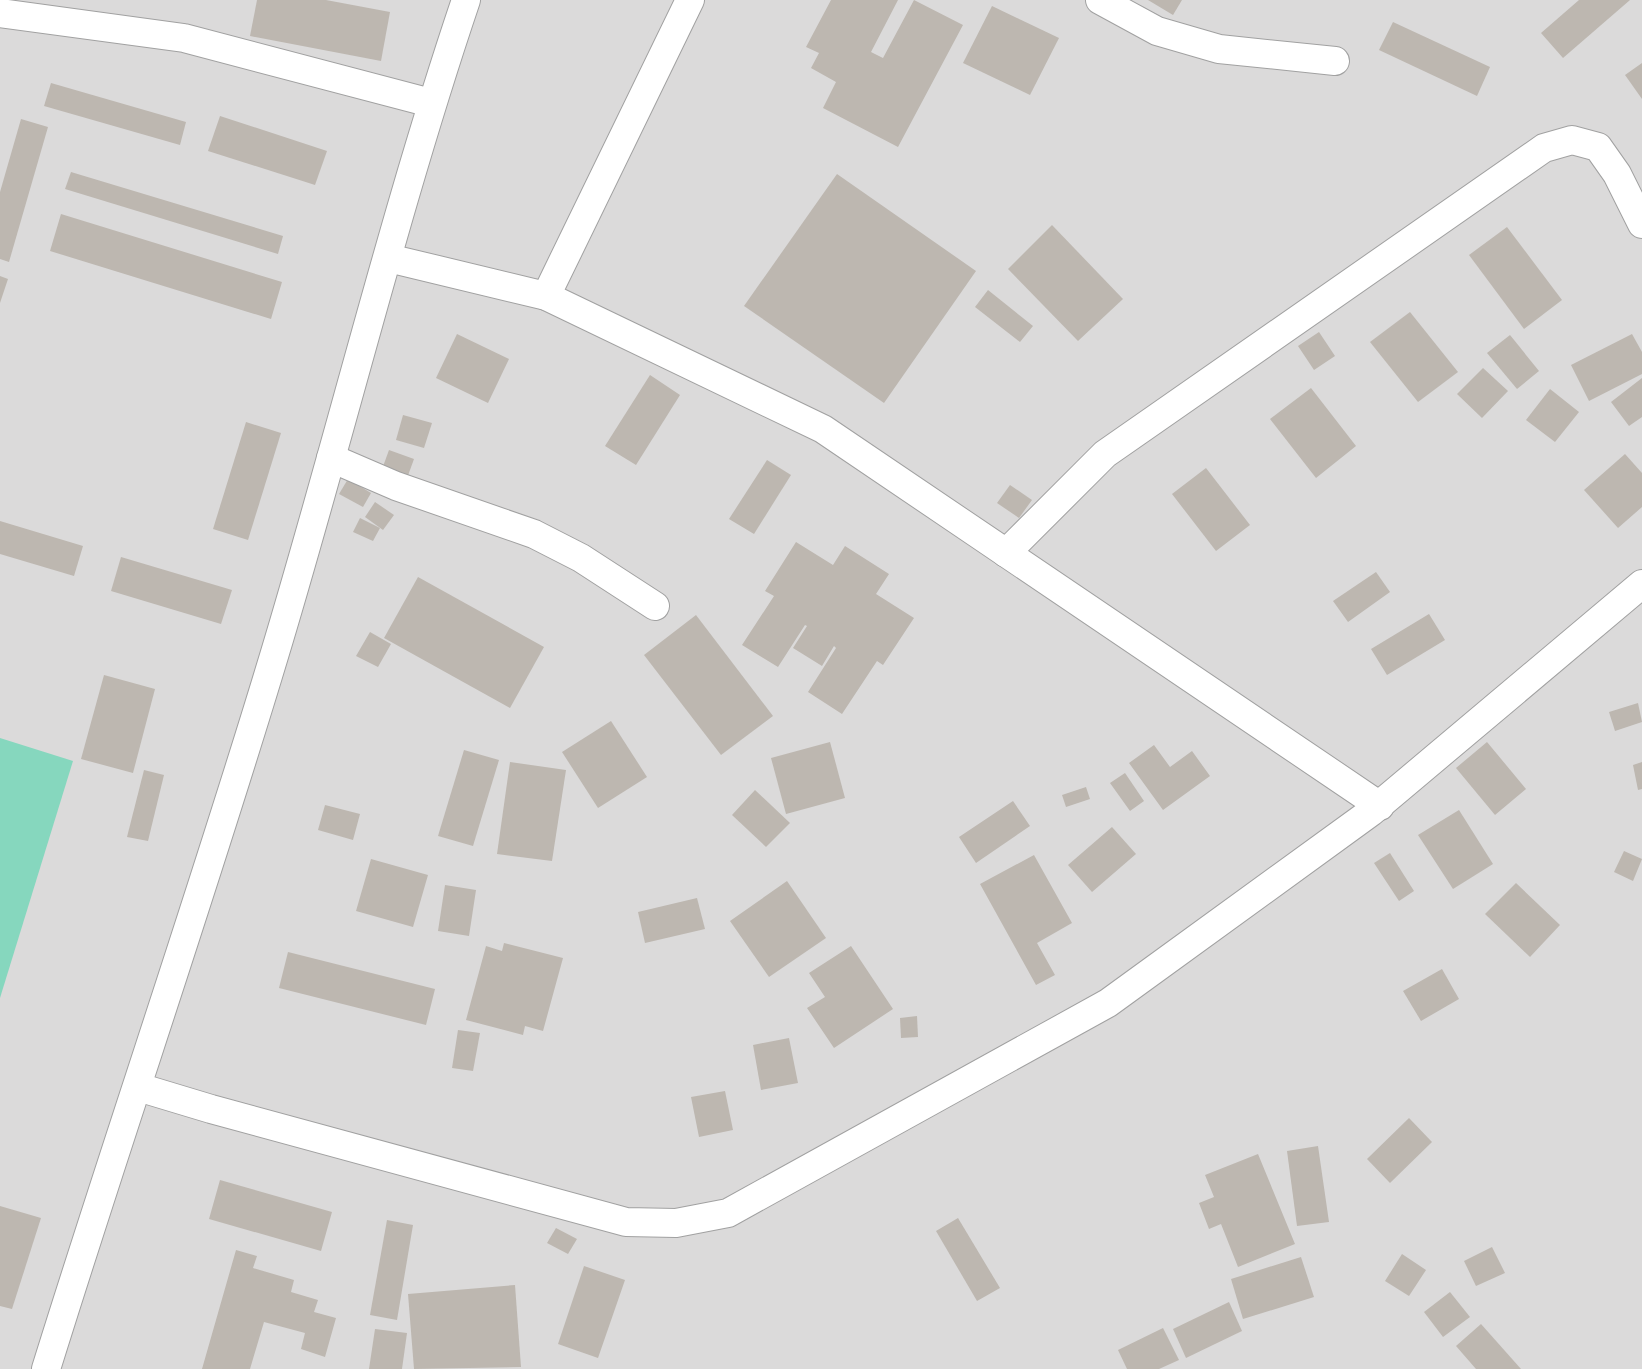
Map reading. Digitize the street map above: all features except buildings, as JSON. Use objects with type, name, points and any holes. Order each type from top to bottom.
[{"type":"street","points":[[46,1369],[104,1183],[138,1087],[275,654],[431,103],[466,0]]},
{"type":"street","points":[[546,296],[690,0]]},
{"type":"street","points":[[1100,0],[1157,31],[1219,49],[1335,61]]},
{"type":"street","points":[[0,13],[184,38],[431,103]]},
{"type":"street","points":[[1006,553],[1105,454],[1544,148],[1572,140],[1598,146],[1617,174],[1642,224]]},
{"type":"street","points":[[388,258],[546,296],[823,430],[1380,806]]},
{"type":"street","points":[[330,458],[396,486],[534,534],[581,558],[655,606]]},
{"type":"street","points":[[138,1087],[211,1109],[626,1222],[676,1223],[728,1213],[1108,1002],[1380,806],[1642,584]]},
{"type":"shaded area","points":[[0,0],[1642,0],[1642,1369],[0,1369]]},
{"type":"green space","points":[[0,738],[73,761],[0,998]]}]
